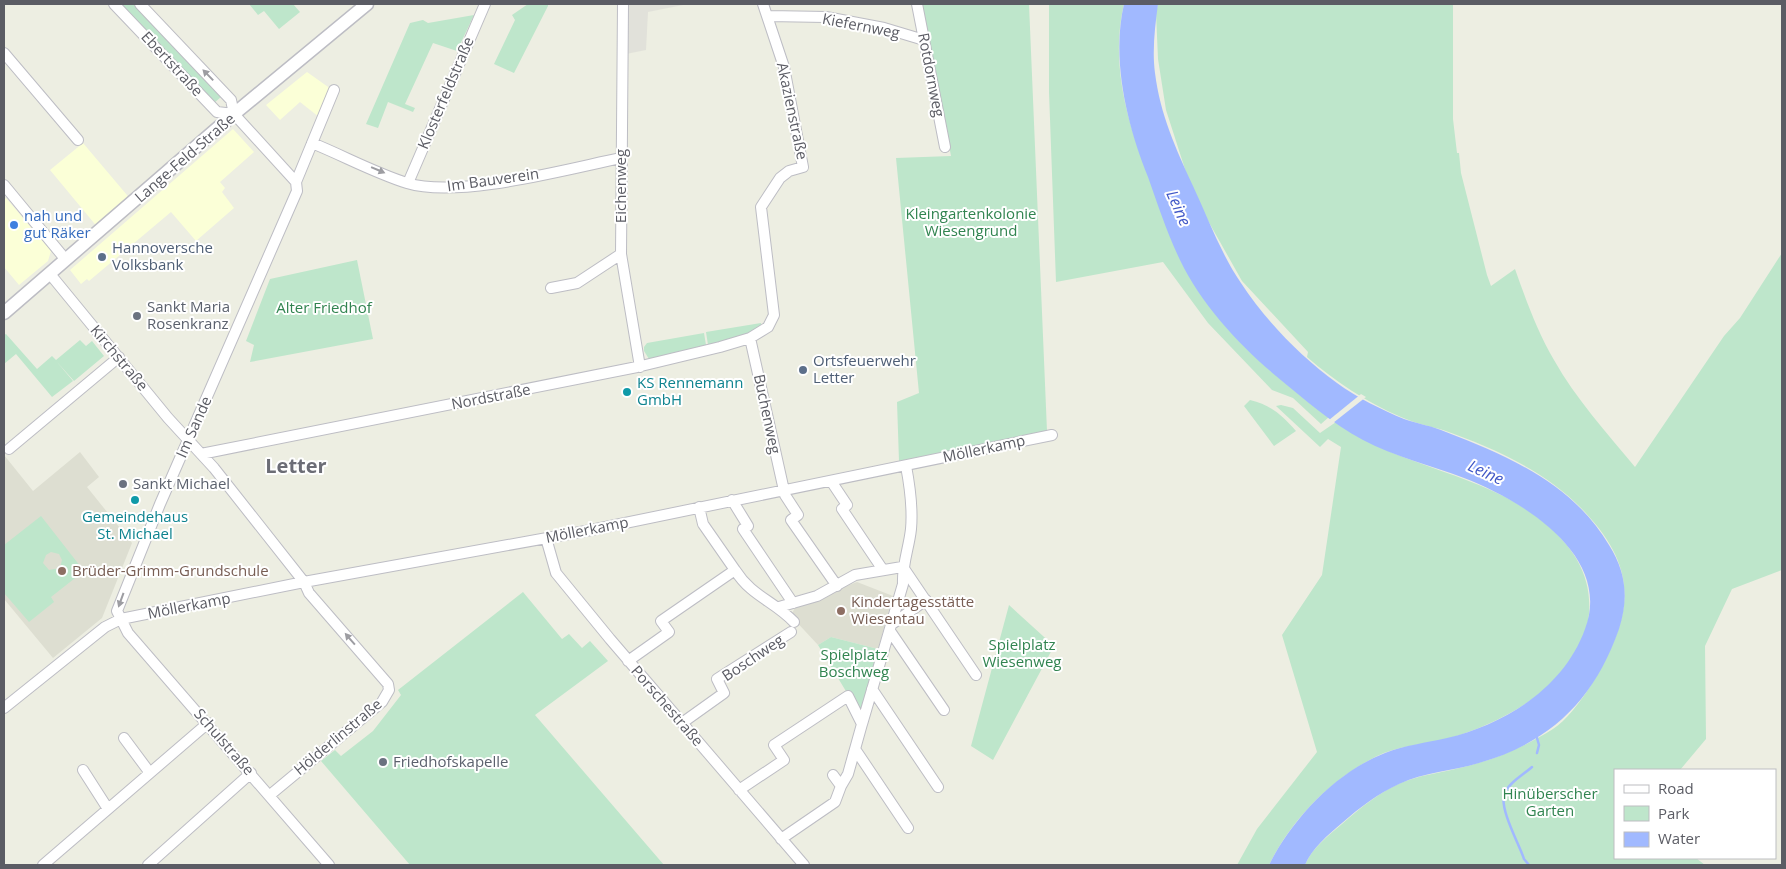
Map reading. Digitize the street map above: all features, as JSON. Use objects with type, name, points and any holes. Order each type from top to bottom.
[{"type":"street","name":"Ebertstraße","points":[[114,4],[217,112],[234,114]]},
{"type":"street","name":"Ebertstraße","points":[[140,4],[231,100],[234,114],[296,182]]},
{"type":"street","name":"Lange-Feld-Straße","points":[[4,313],[234,114],[367,4]]},
{"type":"street","name":"Klosterfeldstraße","points":[[408,183],[485,4]]},
{"type":"street","name":"Eichenweg","points":[[623,4],[621,254],[640,366]]},
{"type":"street","name":"Akazienstraße","points":[[763,4],[784,67],[804,167],[789,171],[780,178],[761,208],[773,319]]},
{"type":"street","name":"Rotdornweg","points":[[917,4],[945,147]]},
{"type":"street","name":"Kiefernweg","points":[[768,16],[826,17],[884,28],[924,40]]},
{"type":"street","points":[[4,54],[78,140]]},
{"type":"street","name":"Im Sande","points":[[121,619],[117,611],[118,604],[297,191],[296,182],[334,90]]},
{"type":"street","name":"Im Bauverein","points":[[312,143],[408,183],[448,188],[500,182],[622,158]]},
{"type":"street","points":[[4,185],[66,260]]},
{"type":"street","points":[[551,288],[577,283],[621,254]]},
{"type":"street","name":"Kirchstraße","points":[[50,274],[201,454],[304,582]]},
{"type":"street","name":"Nordstraße","points":[[201,454],[640,366],[750,338],[768,327],[773,319]]},
{"type":"street","name":"Buchenweg","points":[[750,338],[784,490],[798,515],[791,520],[837,586]]},
{"type":"street","points":[[9,449],[119,358]]},
{"type":"street","name":"Möllerkamp","points":[[121,619],[304,582],[546,538],[1052,435]]},
{"type":"street","points":[[782,838],[835,802],[848,774],[903,584],[902,567],[911,528],[911,497],[906,466]]},
{"type":"street","points":[[832,481],[847,504],[842,509],[883,570]]},
{"type":"street","points":[[732,500],[748,526],[743,529],[794,603]]},
{"type":"street","points":[[699,507],[703,524],[753,593],[778,607],[794,622]]},
{"type":"street","name":"Porschestraße","points":[[546,538],[556,573],[804,865]]},
{"type":"street","points":[[778,607],[817,596],[855,575],[902,567]]},
{"type":"street","points":[[902,567],[976,675]]},
{"type":"street","points":[[628,660],[668,632],[661,621],[735,570]]},
{"type":"street","name":"Hölderlinstraße","points":[[270,795],[382,702],[389,690],[388,684],[382,676],[309,592],[304,582]]},
{"type":"street","points":[[892,624],[926,600]]},
{"type":"street","points":[[4,708],[105,627],[121,619]]},
{"type":"street","name":"Schulstraße","points":[[121,619],[128,633],[208,723],[329,865]]},
{"type":"street","points":[[892,624],[944,710]]},
{"type":"street","name":"Boschweg","points":[[682,723],[724,693],[717,679],[791,632]]},
{"type":"street","points":[[872,688],[938,787]]},
{"type":"street","points":[[739,790],[784,760],[774,745],[848,696],[862,724]]},
{"type":"street","points":[[43,865],[208,723]]},
{"type":"street","points":[[124,738],[150,773]]},
{"type":"street","points":[[855,749],[908,828]]},
{"type":"street","points":[[83,770],[108,809]]},
{"type":"street","points":[[148,865],[251,773]]},
{"type":"street","points":[[833,775],[841,786]]},
{"type":"shaded area","points":[[627,4],[688,4],[648,12],[646,50],[626,54]]},
{"type":"shaded area","points":[[307,72],[331,89],[319,117],[300,102],[280,120],[266,105]]},
{"type":"shaded area","points":[[233,129],[254,152],[220,182],[225,188],[222,192],[234,208],[196,241],[171,212],[89,281],[87,279],[81,284],[70,270]]},
{"type":"shaded area","points":[[83,143],[132,201],[99,229],[50,170]]},
{"type":"shaded area","points":[[6,198],[51,251],[48,261],[19,285],[4,267],[4,200]]},
{"type":"shaded area","name":"Brüder-Grimm-Grundschule","points":[[80,452],[99,477],[87,487],[132,543],[102,618],[53,658],[4,599],[4,455],[33,491]]},
{"type":"shaded area","name":"Kindertagesstätte Wiesentau","points":[[857,582],[893,596],[878,649],[831,637],[818,645],[791,616],[796,605]]},
{"type":"green space","points":[[121,4],[133,4],[221,97],[214,103]]},
{"type":"green space","points":[[249,4],[293,4],[300,12],[279,29],[264,11],[258,15]]},
{"type":"green space","points":[[528,4],[548,4],[548,6],[514,73],[494,64],[515,20],[512,15]]},
{"type":"green space","name":"Kleingartenkolonie Wiesengrund","points":[[922,4],[1029,4],[1047,431],[899,461],[897,402],[919,393],[896,158],[951,156]]},
{"type":"green space","points":[[1049,4],[1124,4],[1119,45],[1122,87],[1132,129],[1165,211],[1226,325],[1262,363],[1329,417],[1321,424],[1293,398],[1272,390],[1208,323],[1163,262],[1056,282],[1049,92]]},
{"type":"green space","name":"Hinüberscher Garten","points":[[1158,4],[1453,4],[1453,119],[1457,153],[1459,153],[1461,173],[1491,286],[1515,269],[1537,327],[1563,374],[1592,415],[1635,467],[1724,336],[1740,318],[1782,253],[1782,570],[1732,589],[1705,646],[1706,739],[1681,769],[1614,769],[1614,859],[1697,859],[1705,865],[1305,865],[1312,853],[1326,838],[1363,806],[1387,790],[1412,779],[1469,766],[1497,757],[1536,739],[1563,721],[1573,711],[1591,685],[1617,633],[1622,615],[1623,581],[1620,565],[1604,536],[1594,522],[1567,495],[1534,472],[1499,452],[1443,430],[1406,419],[1352,391],[1307,357],[1308,352],[1242,281],[1193,194],[1166,110],[1158,59],[1156,13]]},
{"type":"green space","points":[[474,15],[457,51],[433,43],[405,104],[415,108],[413,112],[388,102],[378,128],[366,124],[410,23],[423,20],[428,23]]},
{"type":"green space","name":"Alter Friedhof","points":[[357,260],[373,339],[250,362],[254,345],[246,341],[270,279]]},
{"type":"green space","points":[[761,323],[761,327],[748,334],[708,345],[706,332]]},
{"type":"green space","points":[[704,333],[706,345],[649,359],[644,351],[647,343]]},
{"type":"green space","points":[[6,334],[37,369],[52,356],[56,360],[80,340],[86,346],[92,341],[104,356],[74,381],[57,362],[73,381],[52,397],[16,354],[4,364],[4,335]]},
{"type":"green space","points":[[1250,400],[1276,411],[1296,431],[1274,446],[1244,406]]},
{"type":"green space","points":[[1281,405],[1293,408],[1320,433],[1336,422],[1361,438],[1387,450],[1470,481],[1522,507],[1556,533],[1573,553],[1584,575],[1589,600],[1589,614],[1583,638],[1572,659],[1557,678],[1538,695],[1495,721],[1472,731],[1450,738],[1393,750],[1375,757],[1342,778],[1313,803],[1289,832],[1269,865],[1237,865],[1257,829],[1317,752],[1282,635],[1322,575],[1341,447],[1328,439],[1320,447],[1276,406]]},
{"type":"green space","points":[[41,516],[84,571],[51,597],[54,602],[29,622],[4,593],[4,545]],"holes":[[[51,552],[59,554],[62,560],[60,568],[49,570],[43,563],[46,555]]]},
{"type":"green space","points":[[523,592],[562,639],[569,634],[582,648],[590,641],[608,661],[535,715],[664,865],[410,865],[321,761],[335,750],[341,756],[373,731],[401,695],[398,690]]},
{"type":"green space","name":"Spielplatz Wiesenweg","points":[[1009,605],[1054,646],[993,760],[971,746]]},
{"type":"green space","name":"Spielplatz Boschweg","points":[[831,637],[878,649],[861,716],[818,645]]},
{"type":"water","name":"Leine","points":[[1124,4],[1158,4],[1154,38],[1154,65],[1157,88],[1170,131],[1227,260],[1261,311],[1297,350],[1323,373],[1344,388],[1404,419],[1441,430],[1493,451],[1516,462],[1559,489],[1578,505],[1595,524],[1615,555],[1622,575],[1625,596],[1619,629],[1597,677],[1567,715],[1528,743],[1505,754],[1469,766],[1418,777],[1384,792],[1369,801],[1326,837],[1316,847],[1305,865],[1269,865],[1303,814],[1317,799],[1349,772],[1367,761],[1393,750],[1469,732],[1490,723],[1511,713],[1547,686],[1563,669],[1585,629],[1590,602],[1586,577],[1574,555],[1556,534],[1535,516],[1511,500],[1487,488],[1400,456],[1351,434],[1307,402],[1262,364],[1222,323],[1199,292],[1175,250],[1140,157],[1128,114],[1120,70],[1120,25]]},
{"type":"pier","points":[[1361,394],[1366,397],[1333,423],[1329,420]]},
{"type":"waterway","points":[[1537,738],[1539,745],[1537,753]]},
{"type":"waterway","points":[[1529,865],[1524,859],[1511,827],[1505,809],[1504,795],[1509,787],[1532,767]]},
{"type":"place","name":"nah und gut Räker","points":[[14,225]]},
{"type":"place","name":"Hannoversche Volksbank","points":[[102,257]]},
{"type":"place","name":"Sankt Maria Rosenkranz","points":[[137,316]]},
{"type":"place","name":"Ortsfeuerwehr Letter","points":[[803,370]]},
{"type":"place","name":"KS Rennemann GmbH","points":[[627,392]]},
{"type":"place","name":"Sankt Michael","points":[[123,484]]},
{"type":"place","name":"Gemeindehaus St. Michael","points":[[135,500]]},
{"type":"place","name":"Brüder-Grimm-Grundschule","points":[[62,571]]},
{"type":"place","name":"Kindertagesstätte Wiesentau","points":[[841,611]]},
{"type":"place","name":"Friedhofskapelle","points":[[383,762]]},
{"type":"district","name":"Letter","points":[[296,466]]}]
